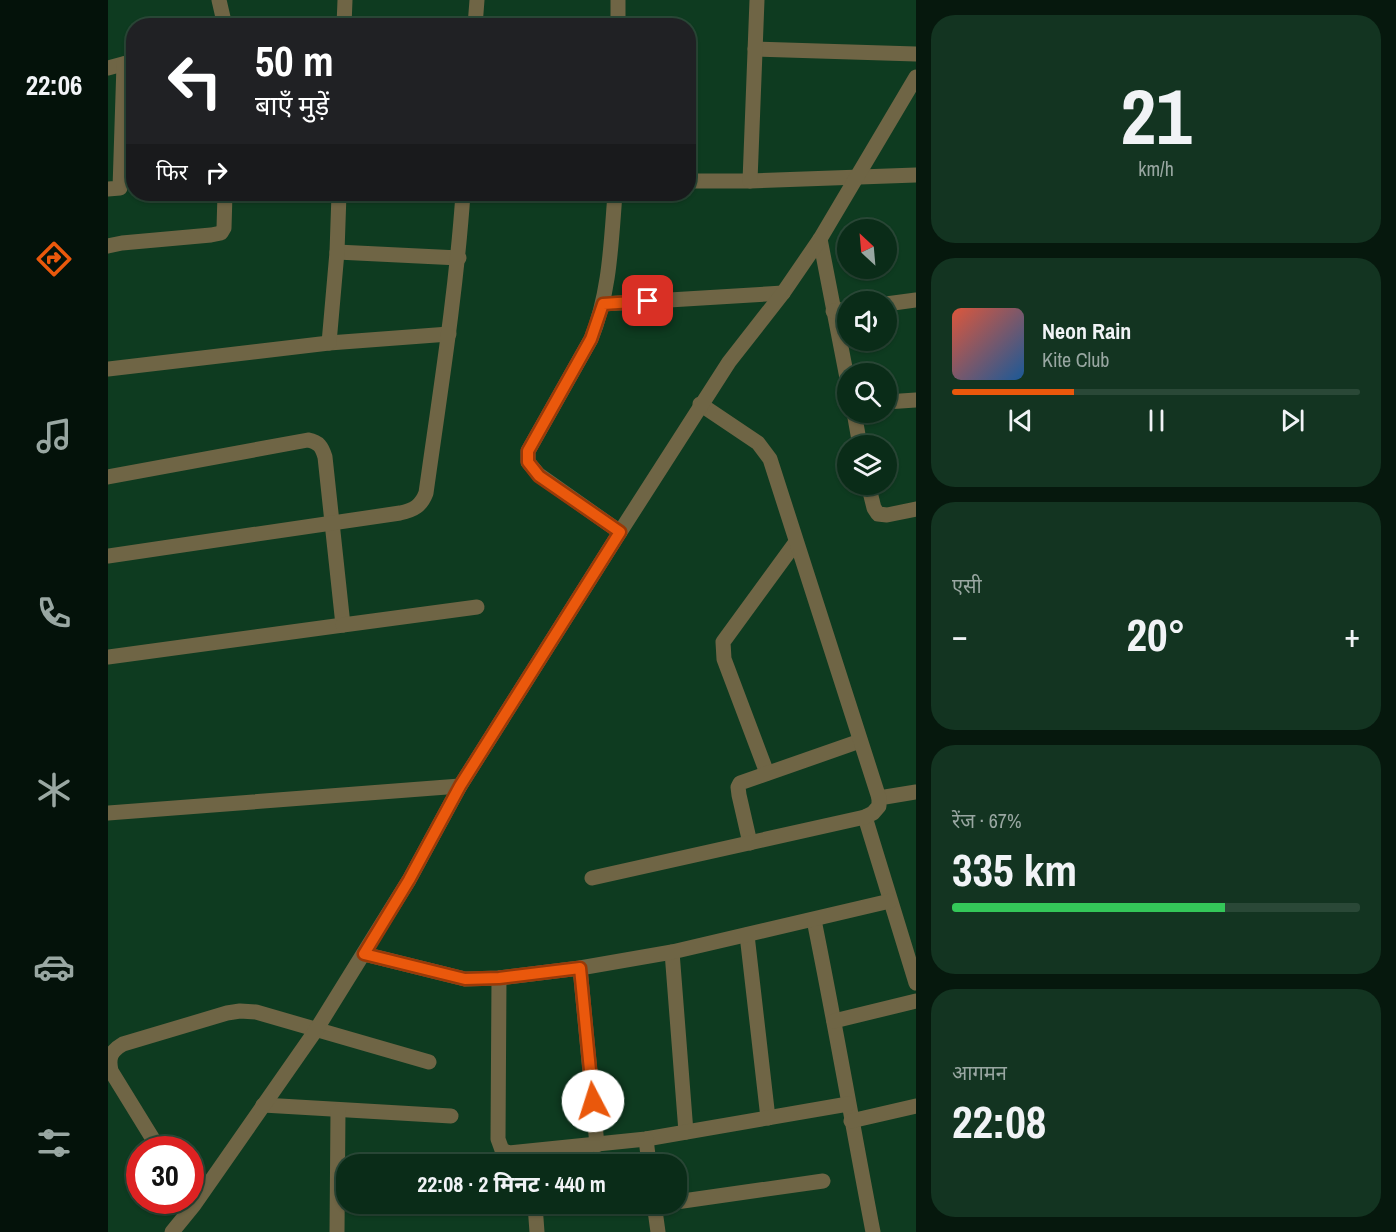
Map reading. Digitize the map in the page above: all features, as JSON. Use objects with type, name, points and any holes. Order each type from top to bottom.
[{"type":"street","points":[[219,0],[223,18]]},
{"type":"street","points":[[344,18],[345,0]]},
{"type":"street","points":[[476,18],[477,0]]},
{"type":"street","points":[[618,0],[618,18]]},
{"type":"street","points":[[750,181],[757,0]]},
{"type":"street","points":[[755,49],[916,54]]},
{"type":"street","points":[[108,68],[126,63]]},
{"type":"street","points":[[108,189],[120,188],[115,127],[126,76]]},
{"type":"street","points":[[204,1186],[316,1030],[409,880],[460,786],[700,404],[729,362],[783,293],[820,239],[916,77]]},
{"type":"street","points":[[696,181],[916,175]]},
{"type":"street","points":[[115,244],[221,233],[224,228],[225,201]]},
{"type":"street","points":[[328,344],[337,252],[339,201]]},
{"type":"street","points":[[108,556],[400,513],[410,511],[421,504],[426,493],[449,334],[459,258],[463,201]]},
{"type":"street","points":[[614,201],[608,281],[603,304],[591,339],[528,451],[528,462],[539,476],[620,532]]},
{"type":"street","points":[[820,239],[837,299]]},
{"type":"street","points":[[337,252],[459,258]]},
{"type":"street","points":[[603,304],[783,293]]},
{"type":"street","points":[[897,303],[916,300]]},
{"type":"street","points":[[108,369],[328,344],[449,334]]},
{"type":"street","points":[[897,401],[916,400]]},
{"type":"street","points":[[592,878],[865,817],[879,806],[879,798],[770,459],[758,443],[700,404]]},
{"type":"street","points":[[108,477],[308,440],[317,441],[325,457],[343,625]]},
{"type":"street","points":[[871,495],[878,514],[887,515],[916,509]]},
{"type":"street","points":[[767,773],[722,651],[723,642],[796,542]]},
{"type":"street","points":[[108,657],[477,607]]},
{"type":"street","points":[[750,843],[738,788],[741,783],[860,741]]},
{"type":"street","points":[[108,813],[460,786]]},
{"type":"street","points":[[879,798],[916,792]]},
{"type":"street","points":[[865,817],[916,983]]},
{"type":"street","points":[[364,954],[465,979],[499,978],[580,968],[672,952],[890,901]]},
{"type":"street","points":[[814,920],[873,1232]]},
{"type":"street","points":[[747,935],[768,1118]]},
{"type":"street","points":[[672,952],[687,1132]]},
{"type":"street","points":[[580,968],[597,1145]]},
{"type":"street","points":[[499,978],[499,1144],[502,1150],[509,1153],[646,1139],[848,1104]]},
{"type":"street","points":[[834,1021],[916,1001]]},
{"type":"street","points":[[151,1136],[111,1071],[108,1062],[113,1050],[123,1044],[227,1013],[256,1012],[429,1062]]},
{"type":"street","points":[[263,1105],[451,1116]]},
{"type":"street","points":[[851,1121],[916,1106]]},
{"type":"street","points":[[337,1232],[338,1111]]},
{"type":"street","points":[[646,1139],[648,1154]]},
{"type":"street","points":[[687,1200],[823,1181]]},
{"type":"street","points":[[172,1232],[184,1214]]},
{"type":"street","points":[[536,1214],[537,1232]]},
{"type":"street","points":[[658,1214],[658,1232]]},
{"type":"route","points":[[593,1101],[580,968],[481,980],[465,979],[364,954],[409,880],[460,786],[620,532],[539,476],[528,462],[528,451],[591,339],[603,304],[648,301]]}]
